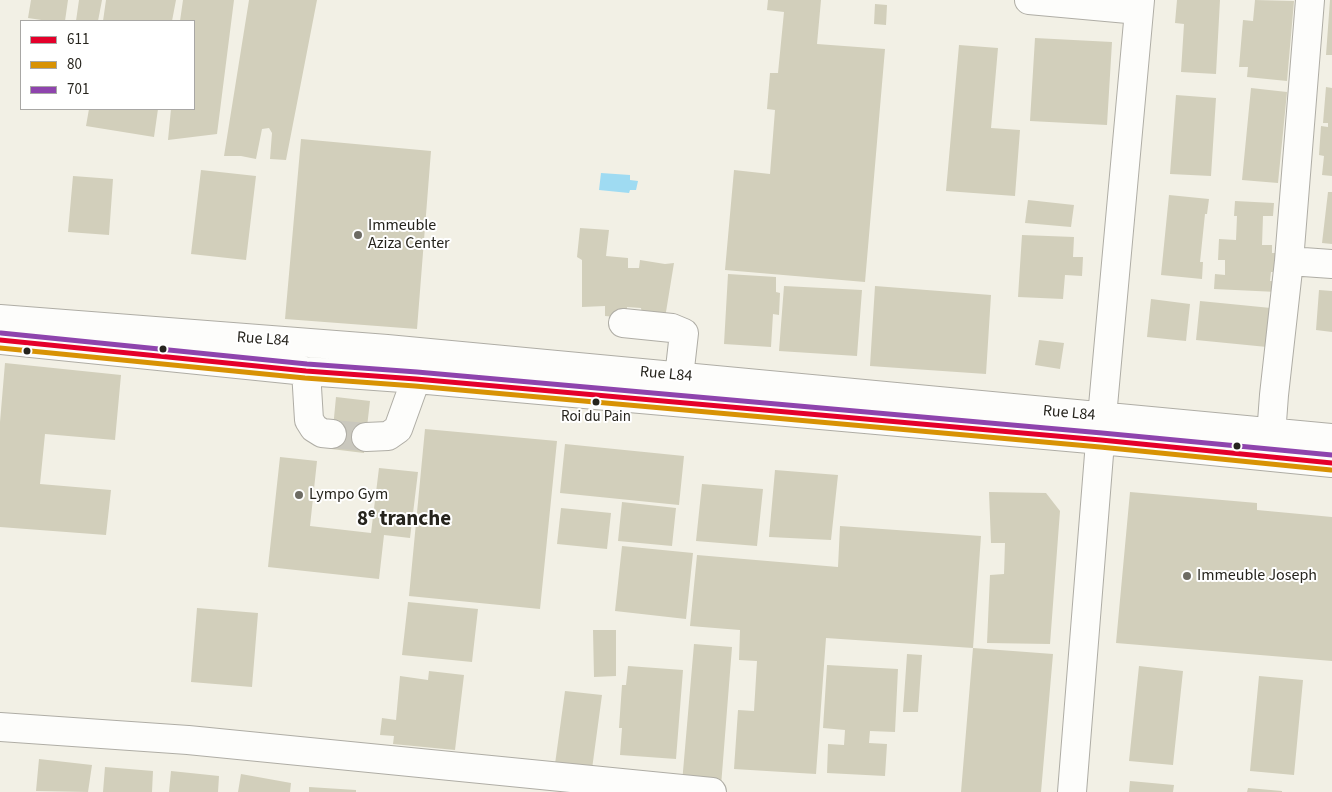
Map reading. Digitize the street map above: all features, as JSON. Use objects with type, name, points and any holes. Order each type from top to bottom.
[{"type":"street","points":[[1029,0],[1139,5],[1072,792]]},
{"type":"street","points":[[1270,445],[1289,261],[1310,0]]},
{"type":"street","points":[[1289,261],[1332,264]]},
{"type":"street","name":"Rue L84","points":[[0,319],[387,349],[680,377],[1102,428],[1270,445],[1332,464]]},
{"type":"street","points":[[623,323],[672,328],[684,333],[680,377]]},
{"type":"street","name":"Rue L84","points":[[0,340],[306,371],[1102,428]]},
{"type":"street","points":[[306,371],[309,420],[314,428],[322,433],[332,434]]},
{"type":"street","points":[[366,437],[388,436],[398,428],[416,379]]},
{"type":"street","name":"Rue L84","points":[[1270,445],[1332,438]]},
{"type":"street","points":[[0,727],[198,741],[712,792]]},
{"type":"water","points":[[601,173],[630,175],[630,180],[638,181],[636,190],[630,190],[629,193],[599,190]]},
{"type":"building","points":[[31,0],[68,0],[65,20],[28,18]]},
{"type":"building","points":[[79,0],[102,0],[98,20],[76,20]]},
{"type":"building","points":[[106,0],[176,0],[172,20],[103,20]]},
{"type":"building","points":[[183,0],[234,0],[217,134],[168,140],[171,110],[195,110],[195,20],[180,20]]},
{"type":"building","points":[[249,0],[317,0],[286,160],[270,159],[272,133],[269,128],[262,129],[256,159],[241,156],[224,156]]},
{"type":"building","points":[[768,0],[821,0],[817,44],[885,49],[865,282],[725,270],[734,170],[770,174],[775,110],[767,109],[770,73],[778,73],[784,12],[767,10]]},
{"type":"building","points":[[1177,0],[1220,0],[1216,74],[1181,72],[1184,24],[1175,23]]},
{"type":"building","points":[[1255,0],[1294,1],[1287,81],[1247,77],[1248,67],[1239,67],[1243,20],[1253,21]]},
{"type":"building","points":[[1330,0],[1332,0],[1332,55],[1326,55]]},
{"type":"building","points":[[875,4],[887,5],[886,25],[874,24]]},
{"type":"building","points":[[1035,38],[1112,42],[1107,125],[1030,121]]},
{"type":"building","points":[[959,45],[998,48],[991,128],[1020,130],[1015,196],[946,191]]},
{"type":"building","points":[[1326,87],[1332,88],[1332,176],[1322,175],[1324,156],[1319,155],[1321,126],[1328,127],[1328,123],[1323,123]]},
{"type":"building","points":[[1251,88],[1287,92],[1278,183],[1242,180]]},
{"type":"building","points":[[1176,95],[1216,98],[1211,176],[1170,174]]},
{"type":"building","points":[[89,110],[158,110],[154,137],[86,126]]},
{"type":"building","name":"Immeuble Aziza Center","points":[[301,139],[431,151],[417,329],[285,319]]},
{"type":"building","points":[[201,170],[256,176],[246,260],[191,254]]},
{"type":"building","points":[[73,176],[113,179],[109,235],[68,232]]},
{"type":"building","points":[[1328,192],[1332,192],[1332,244],[1322,243]]},
{"type":"building","points":[[1169,195],[1209,199],[1207,214],[1205,214],[1200,262],[1203,262],[1202,279],[1161,275]]},
{"type":"building","points":[[1028,200],[1074,205],[1071,227],[1025,223]]},
{"type":"building","points":[[1235,201],[1274,203],[1273,216],[1263,216],[1262,245],[1272,245],[1272,253],[1279,253],[1278,272],[1271,272],[1270,281],[1277,281],[1277,292],[1214,289],[1215,274],[1225,275],[1225,260],[1218,260],[1219,239],[1236,240],[1237,216],[1234,216]]},
{"type":"building","points":[[580,228],[609,230],[606,256],[628,258],[628,268],[639,268],[640,260],[665,264],[674,263],[665,318],[642,314],[641,308],[627,307],[627,318],[605,316],[605,306],[582,307],[582,260],[577,257]]},
{"type":"building","points":[[1022,235],[1074,237],[1073,257],[1083,257],[1082,276],[1065,275],[1063,299],[1018,297]]},
{"type":"building","points":[[728,274],[776,277],[776,292],[780,293],[779,315],[773,314],[771,347],[724,344]]},
{"type":"building","points":[[784,286],[862,290],[857,356],[779,351]]},
{"type":"building","points":[[875,286],[991,295],[986,374],[870,366]]},
{"type":"building","points":[[1319,290],[1332,291],[1332,332],[1316,330]]},
{"type":"building","points":[[1151,299],[1190,304],[1186,341],[1147,337]]},
{"type":"building","points":[[1200,301],[1271,308],[1267,347],[1196,340]]},
{"type":"building","points":[[1039,340],[1064,343],[1060,369],[1035,365]]},
{"type":"building","points":[[5,363],[121,375],[115,440],[45,434],[40,484],[111,490],[106,535],[0,527],[0,422]]},
{"type":"building","points":[[336,397],[370,401],[364,453],[331,449]]},
{"type":"building","points":[[425,429],[557,441],[540,609],[409,596]]},
{"type":"building","points":[[565,444],[684,456],[679,505],[560,493]]},
{"type":"building","points":[[280,457],[317,461],[310,526],[371,533],[379,468],[418,472],[410,538],[384,535],[379,579],[268,567]]},
{"type":"building","points":[[775,470],[838,475],[831,540],[769,537]]},
{"type":"building","points":[[702,484],[763,489],[757,546],[696,541]]},
{"type":"building","points":[[989,492],[1046,493],[1060,511],[1050,644],[987,643],[990,575],[1004,574],[1005,543],[991,543]]},
{"type":"building","name":"Immeuble Joseph","points":[[1130,492],[1257,503],[1257,510],[1332,517],[1332,661],[1116,643]]},
{"type":"building","points":[[622,502],[676,508],[672,546],[618,541]]},
{"type":"building","points":[[561,508],[611,513],[607,549],[557,544]]},
{"type":"building","points":[[840,526],[981,536],[973,648],[826,638],[816,774],[734,769],[738,710],[754,711],[757,661],[739,660],[740,630],[690,626],[697,555],[838,567]]},
{"type":"building","points":[[622,546],[693,553],[686,619],[615,611]]},
{"type":"building","points":[[408,602],[478,609],[472,662],[402,655]]},
{"type":"building","points":[[197,608],[258,613],[252,687],[191,682]]},
{"type":"building","points":[[593,630],[616,630],[616,676],[594,677]]},
{"type":"building","points":[[694,644],[732,647],[721,786],[682,783]]},
{"type":"building","points":[[973,648],[1053,654],[1041,792],[961,792]]},
{"type":"building","points":[[907,654],[922,655],[918,712],[903,712]]},
{"type":"building","points":[[827,665],[898,669],[895,732],[870,731],[869,743],[887,744],[885,776],[827,773],[828,744],[844,745],[845,730],[823,728]]},
{"type":"building","points":[[628,666],[683,670],[676,759],[620,755],[622,728],[619,728],[622,685],[626,685]]},
{"type":"building","points":[[1139,666],[1183,671],[1173,765],[1129,761]]},
{"type":"building","points":[[429,671],[464,675],[455,750],[393,744],[394,736],[380,735],[382,718],[396,720],[400,676],[428,680]]},
{"type":"building","points":[[1259,676],[1303,680],[1294,775],[1250,771]]},
{"type":"building","points":[[565,691],[602,695],[592,769],[555,764]]},
{"type":"building","points":[[39,759],[92,765],[88,792],[36,791]]},
{"type":"building","points":[[105,767],[153,771],[152,792],[103,792]]},
{"type":"building","points":[[171,771],[219,776],[218,792],[169,792]]},
{"type":"building","points":[[241,774],[291,783],[290,792],[238,792]]},
{"type":"building","points":[[1130,781],[1174,785],[1173,792],[1129,792]]},
{"type":"building","points":[[309,787],[356,790],[356,792],[309,792]]},
{"type":"building","points":[[1248,788],[1282,791],[1282,792],[1247,792]]},
{"type":"tunnel","points":[[332,434],[366,437]]},
{"type":"transit line","name":"701","points":[[1,333],[307,364],[417,372],[1332,455]]},
{"type":"transit line","name":"611","points":[[0,340],[306,371],[416,379],[1101,440],[1332,463]]},
{"type":"transit line","name":"80","points":[[0,348],[305,378],[415,386],[1100,447],[1331,470]]},
{"type":"place","name":"Immeuble Aziza Center","points":[[358,235]]},
{"type":"place","name":"Roi du Pain","points":[[596,402]]},
{"type":"place","name":"Lympo Gym","points":[[299,495]]},
{"type":"place","name":"Immeuble Joseph","points":[[1187,576]]},
{"type":"district","name":"8ᵉ tranche","points":[[404,520]]}]
